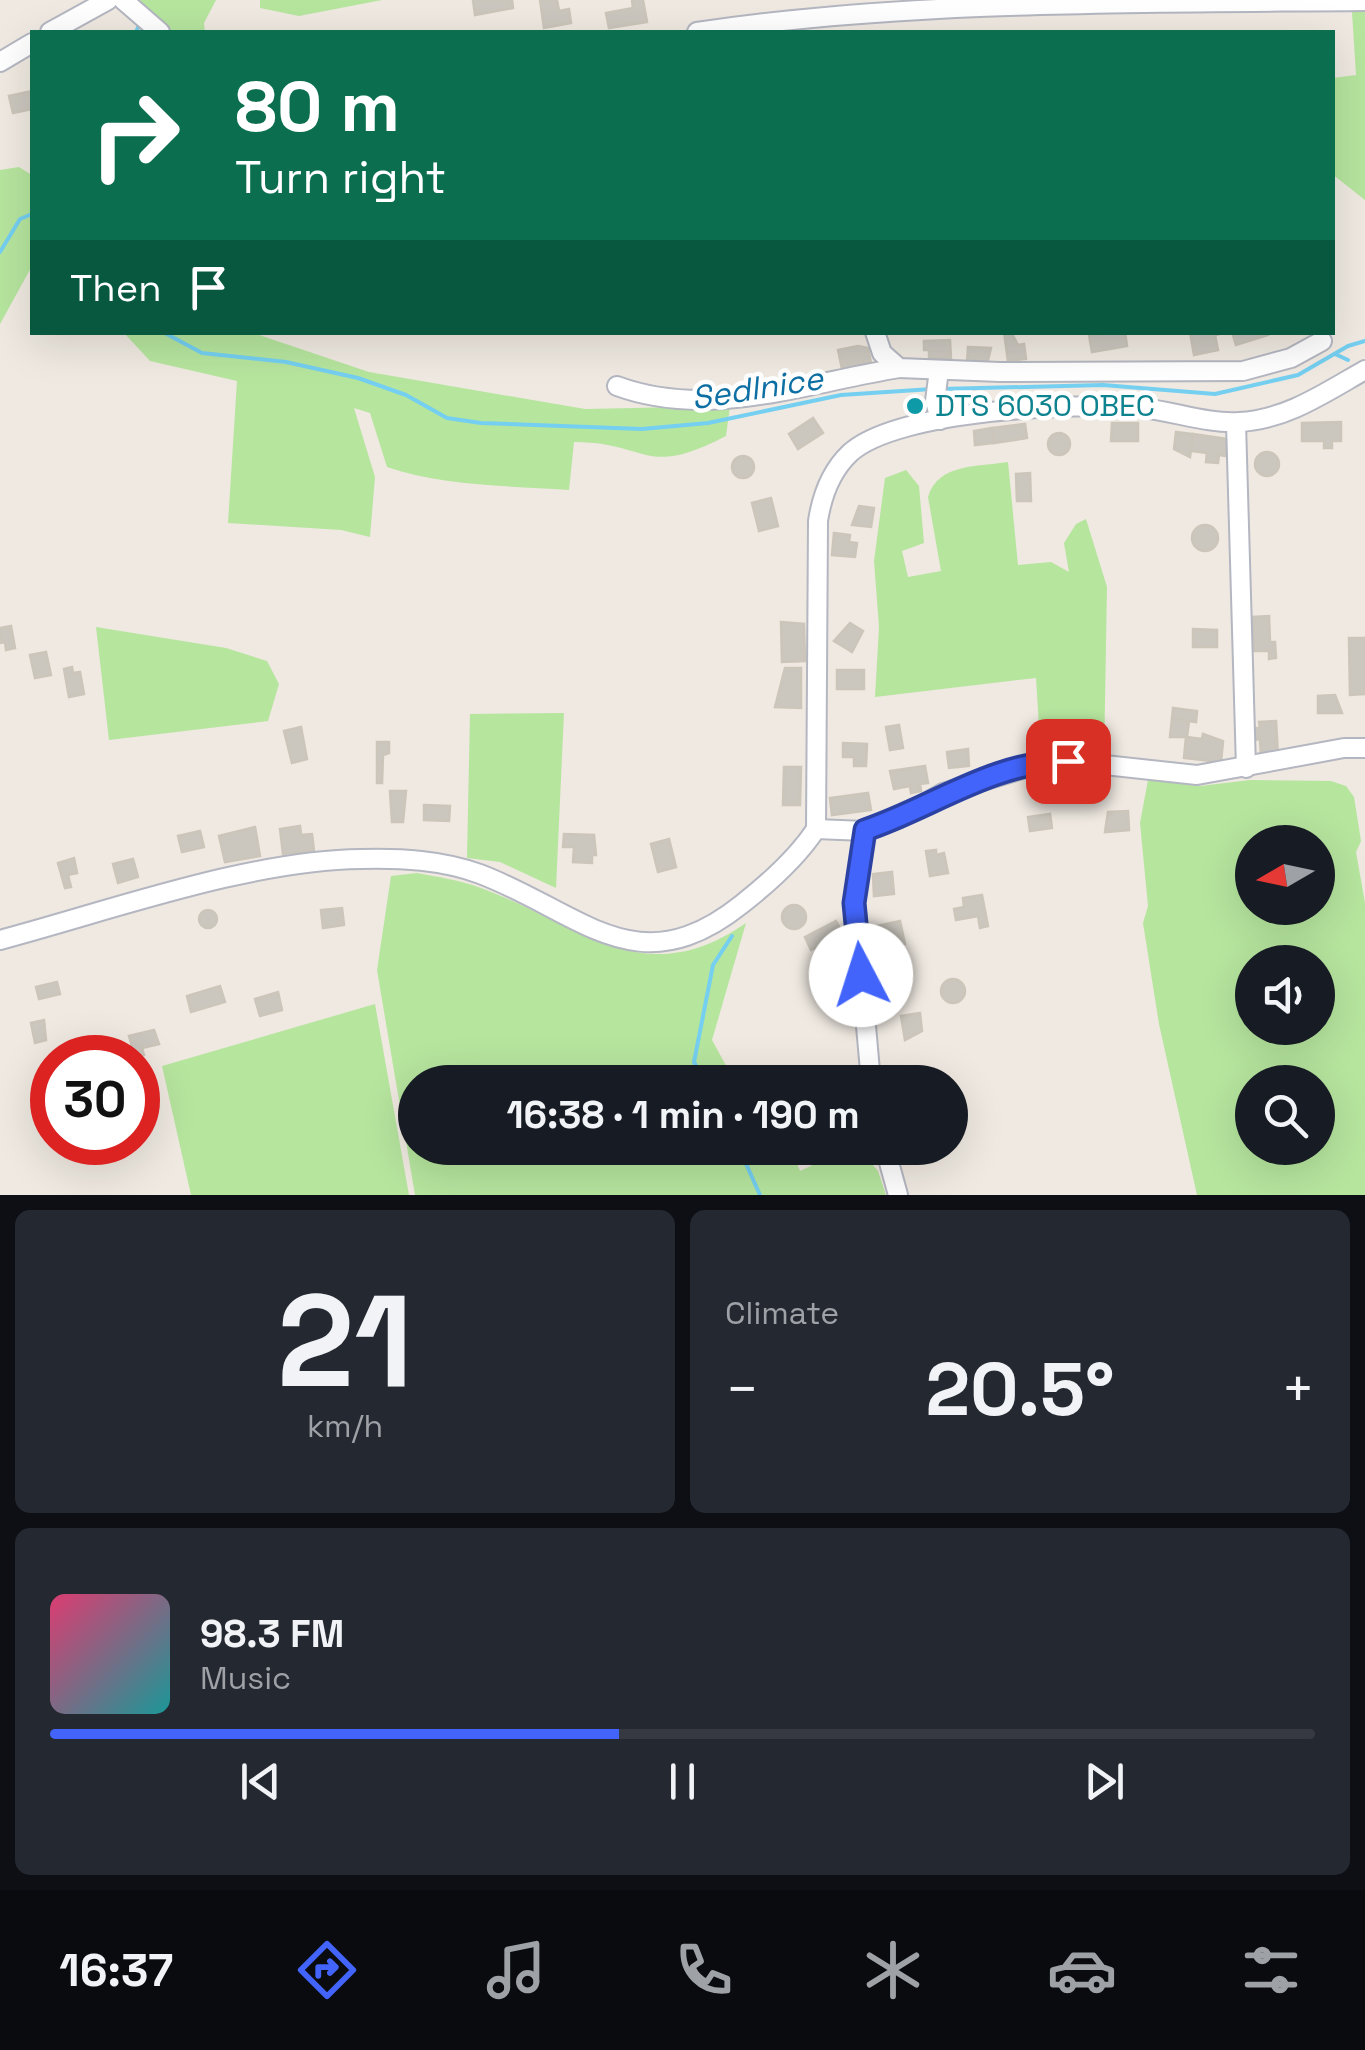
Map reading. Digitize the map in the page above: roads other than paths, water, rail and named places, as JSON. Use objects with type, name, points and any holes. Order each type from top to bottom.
[{"type":"street","points":[[54,30],[108,0]]},
{"type":"street","points":[[123,0],[158,30]]},
{"type":"street","points":[[719,30],[802,16],[980,5],[1365,1]]},
{"type":"street","points":[[0,62],[30,44]]},
{"type":"street","points":[[876,335],[882,353],[899,368]]},
{"type":"street","points":[[617,386],[664,399],[728,401],[899,368],[938,374],[1220,373],[1290,358],[1322,341]]},
{"type":"street","points":[[0,940],[280,866],[374,859],[420,860],[480,874],[616,938],[656,944],[687,938],[715,926],[803,848],[816,829],[817,556],[822,498],[841,464],[862,445],[886,433],[940,420],[1020,410],[1122,407],[1236,423],[1290,410],[1365,370]]},
{"type":"street","points":[[938,374],[935,401],[940,420]]},
{"type":"street","points":[[1236,423],[1246,768]]},
{"type":"street","points":[[816,829],[865,830],[898,819],[943,794],[1042,763],[1068,761],[1179,775],[1246,768],[1344,748],[1365,748]]},
{"type":"street","points":[[865,830],[854,903],[869,1065]]},
{"type":"street","points":[[890,1165],[898,1195]]},
{"type":"waterway","points":[[137,30],[140,23]]},
{"type":"waterway","name":"Sedlnice","points":[[0,252],[20,219],[30,215]]},
{"type":"waterway","name":"Sedlnice","points":[[169,335],[202,353],[286,362],[358,378],[406,395],[447,418],[481,423],[642,429],[708,423],[841,395],[932,389]]},
{"type":"waterway","name":"Sedlnice","points":[[941,389],[1103,385],[1215,394],[1298,375],[1348,346],[1365,341]]},
{"type":"waterway","points":[[1335,354],[1348,360]]},
{"type":"waterway","points":[[696,1065],[713,965],[732,936]]},
{"type":"waterway","points":[[747,1165],[760,1195]]},
{"type":"place","name":"DTS 6030 OBEC","points":[[915,406]]}]
